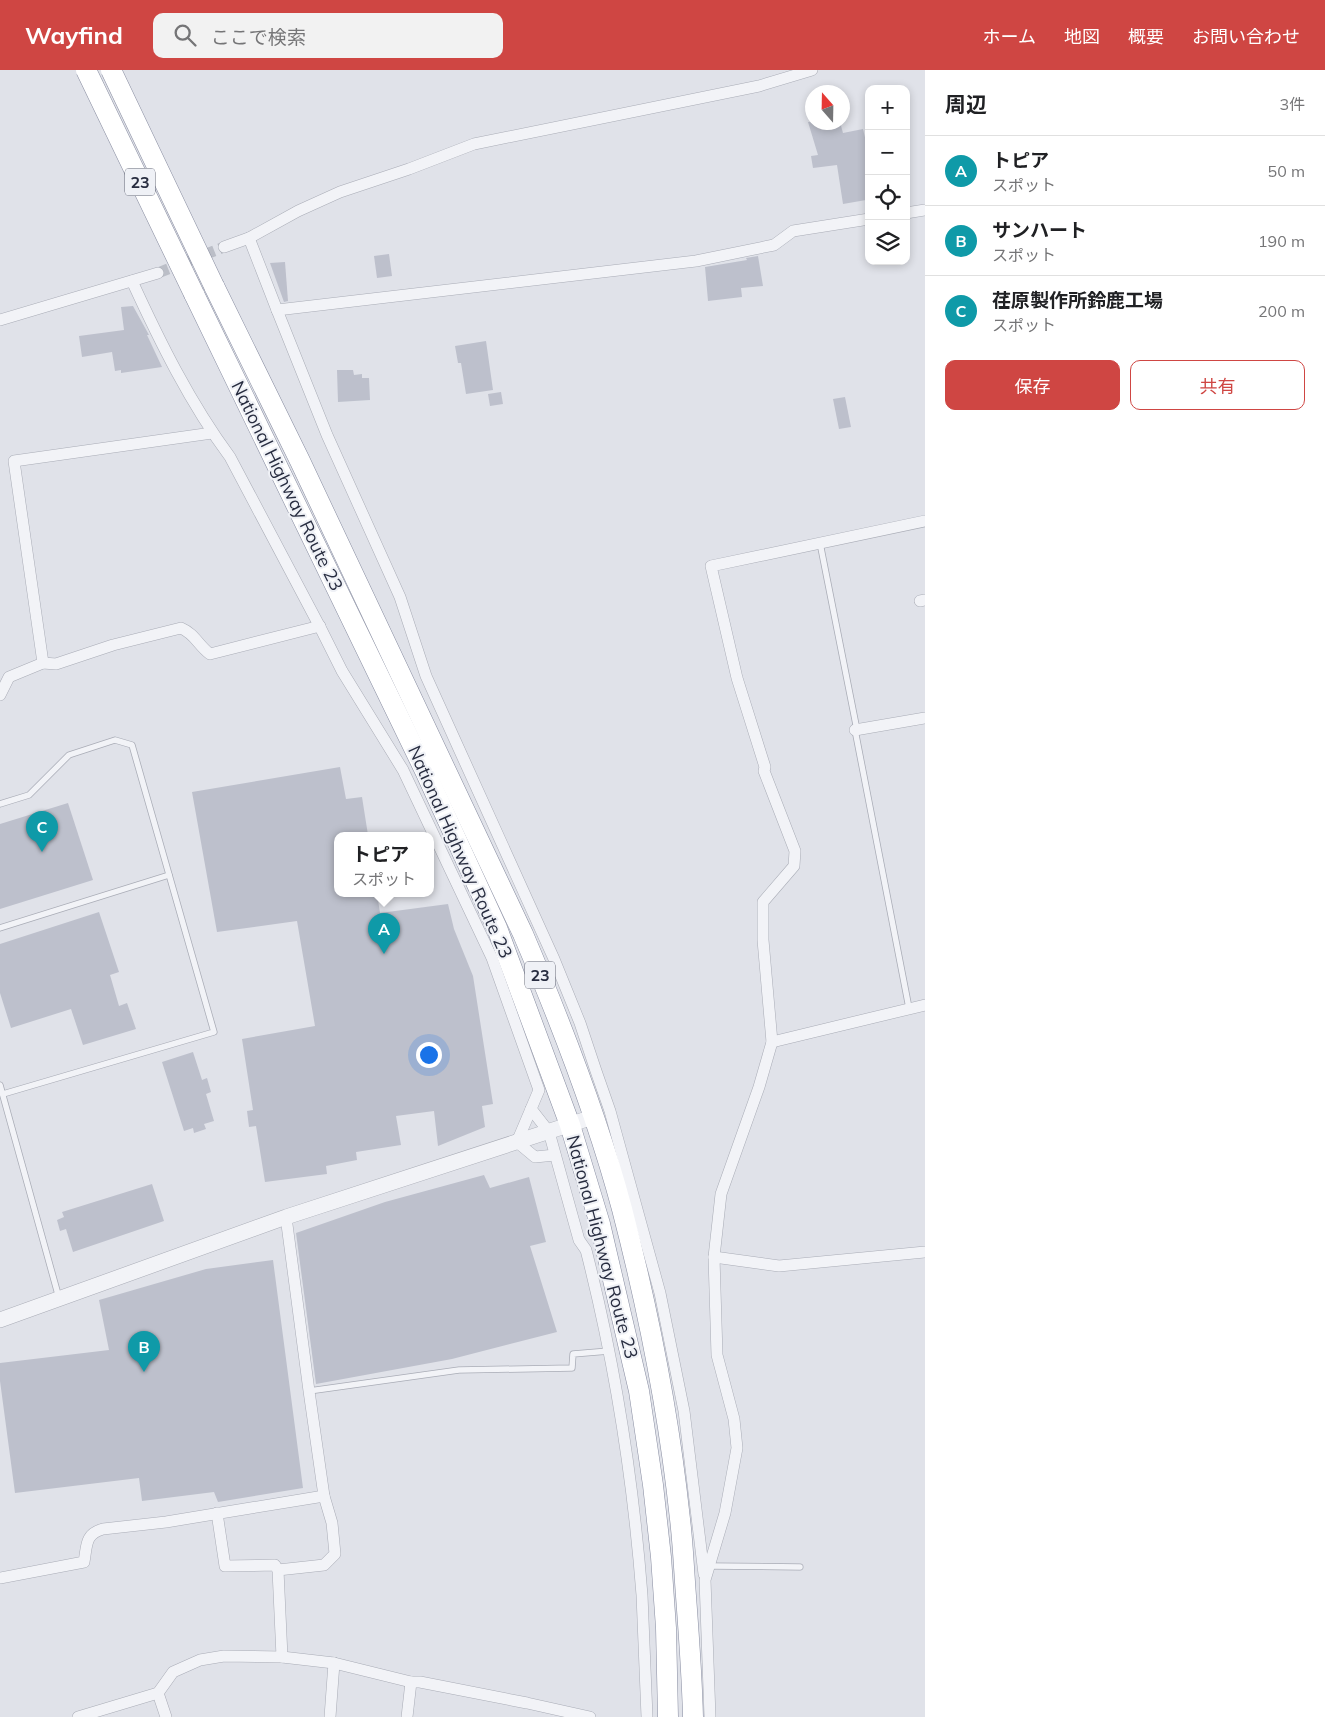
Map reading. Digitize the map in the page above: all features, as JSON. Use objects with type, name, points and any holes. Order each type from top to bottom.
[{"type":"highway","name":"National Highway Route 23","points":[[86,70],[425,771],[497,928],[570,1125],[595,1248],[639,1391],[653,1485],[661,1558],[666,1628],[668,1717]]},
{"type":"highway","name":"National Highway Route 23","points":[[111,70],[300,461],[523,934],[556,1011],[593,1117],[621,1208],[648,1322],[680,1519],[689,1632],[693,1717]]},
{"type":"street","points":[[224,247],[249,238],[298,211],[340,192],[409,169],[474,144],[758,86],[812,70]]},
{"type":"street","points":[[910,212],[925,210]]},
{"type":"street","points":[[277,310],[696,261],[774,245],[793,231],[865,220]]},
{"type":"street","points":[[249,238],[328,435],[400,597],[426,676],[554,959],[580,1023],[610,1111],[660,1293],[684,1411],[705,1580],[710,1717]]},
{"type":"street","points":[[0,320],[158,272]]},
{"type":"street","points":[[132,281],[158,336],[212,433],[230,457],[342,671],[403,770],[432,832]]},
{"type":"street","points":[[43,663],[14,461],[212,433]]},
{"type":"street","points":[[705,1580],[725,1513],[737,1448],[734,1418],[717,1355],[714,1257],[721,1194],[759,1087],[772,1042],[763,940],[764,902],[794,866],[795,851],[764,771],[757,740],[737,678],[710,566],[925,521]]},
{"type":"street","points":[[0,695],[9,677],[43,663],[56,664],[113,645],[181,628],[192,634],[202,648],[210,654],[320,626]]},
{"type":"street","points":[[856,730],[925,718]]},
{"type":"street","points":[[434,835],[492,958],[539,1090],[517,1142]]},
{"type":"street","points":[[772,1042],[925,1004]]},
{"type":"street","points":[[531,1109],[549,1132],[579,1240],[595,1248],[633,1506],[642,1595],[647,1717]]},
{"type":"street","points":[[0,1320],[286,1217],[593,1117]]},
{"type":"street","points":[[517,1142],[535,1157],[555,1155]]},
{"type":"street","points":[[278,1570],[324,1565],[335,1554],[332,1523],[324,1496],[286,1217]]},
{"type":"street","points":[[714,1257],[779,1266],[925,1252]]},
{"type":"street","points":[[0,1578],[84,1562],[88,1538],[95,1531],[166,1522],[324,1496]]},
{"type":"street","points":[[217,1513],[225,1566],[275,1565],[278,1570],[282,1657]]},
{"type":"street","points":[[78,1717],[158,1693],[173,1672],[200,1660],[224,1656],[282,1657],[334,1663],[547,1712],[590,1717]]},
{"type":"street","points":[[330,1717],[334,1663]]},
{"type":"street","points":[[407,1717],[411,1682]]},
{"type":"street","points":[[158,1693],[166,1717]]},
{"type":"lane","points":[[820,543],[909,1008]]},
{"type":"lane","points":[[0,804],[28,795],[69,756],[115,740],[132,745],[214,1032],[2,1098]]},
{"type":"lane","points":[[0,928],[169,875]]},
{"type":"lane","points":[[0,1085],[2,1098],[59,1298]]},
{"type":"lane","points":[[309,1391],[460,1370],[572,1368],[573,1354],[610,1351]]},
{"type":"lane","points":[[709,1566],[800,1567]]},
{"type":"building","points":[[863,129],[865,137],[865,200],[843,204],[837,165],[813,168],[811,156],[818,155],[810,130],[842,130],[843,133]]},
{"type":"building","points":[[389,254],[392,276],[377,278],[374,256]]},
{"type":"building","points":[[758,256],[763,286],[741,288],[742,297],[708,301],[705,267],[747,260],[746,258]]},
{"type":"building","points":[[285,262],[288,301],[284,302],[270,263]]},
{"type":"building","points":[[133,306],[149,335],[147,335],[162,367],[121,373],[121,370],[115,371],[112,352],[82,357],[79,336],[124,330],[121,307]]},
{"type":"building","points":[[486,341],[493,390],[466,394],[461,363],[458,363],[455,346]]},
{"type":"building","points":[[337,370],[353,370],[354,375],[362,374],[362,378],[369,378],[370,400],[338,402]]},
{"type":"building","points":[[501,392],[503,404],[490,406],[488,394]]},
{"type":"building","points":[[845,397],[851,427],[839,429],[833,399]]},
{"type":"building","points":[[340,767],[346,799],[362,797],[368,832],[334,832],[334,897],[378,897],[380,913],[448,904],[454,929],[473,976],[493,1104],[482,1106],[485,1127],[438,1146],[434,1111],[396,1116],[401,1145],[356,1152],[357,1160],[326,1166],[327,1174],[265,1182],[256,1126],[249,1127],[247,1111],[253,1110],[242,1039],[315,1026],[297,921],[217,932],[192,792]]},
{"type":"building","points":[[68,803],[93,880],[0,909],[0,824]]},
{"type":"building","points":[[99,912],[119,972],[110,975],[119,1006],[127,1003],[136,1029],[83,1045],[71,1009],[11,1028],[0,993],[0,944]]},
{"type":"building","points":[[193,1052],[202,1080],[207,1078],[211,1092],[206,1094],[214,1121],[204,1124],[206,1129],[194,1133],[193,1128],[184,1131],[162,1062]]},
{"type":"building","points":[[484,1175],[490,1188],[529,1177],[546,1242],[530,1246],[557,1332],[452,1359],[316,1384],[296,1233],[385,1202]]},
{"type":"building","points":[[152,1184],[164,1221],[73,1252],[66,1229],[60,1231],[57,1220],[64,1217],[62,1212]]},
{"type":"building","points":[[273,1260],[303,1488],[218,1502],[214,1492],[142,1501],[139,1478],[15,1493],[0,1381],[0,1363],[109,1350],[99,1300],[206,1269]]},
{"type":"tunnel","points":[[158,273],[224,247]]},
{"type":"place","name":"荏原製作所鈴鹿工場","points":[[42,852]]},
{"type":"place","name":"トピア","points":[[384,954]]},
{"type":"place","name":"サンハート","points":[[144,1372]]}]
